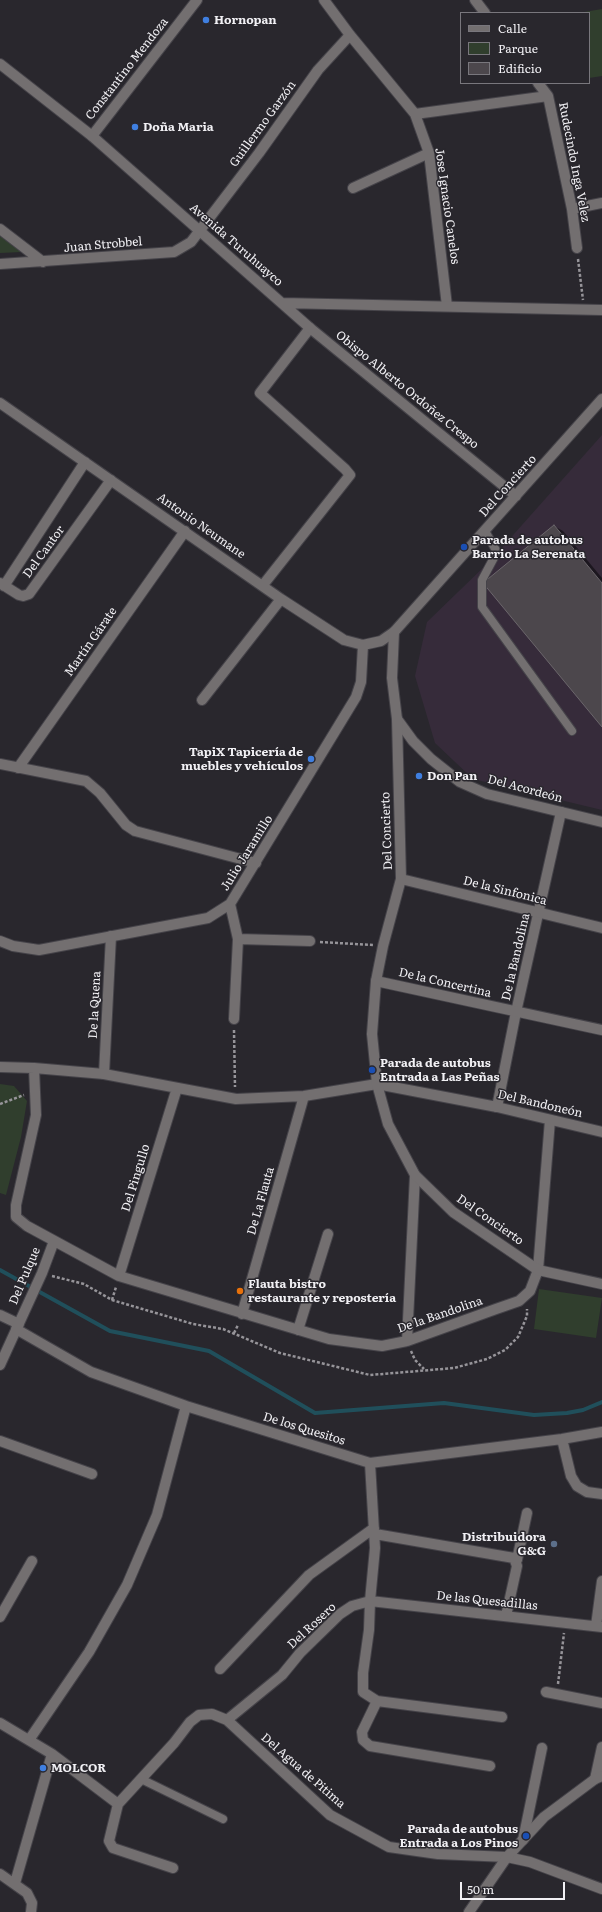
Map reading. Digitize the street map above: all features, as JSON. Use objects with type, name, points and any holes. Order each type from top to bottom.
[{"type":"street","name":"Constantino Mendoza","points":[[92,136],[197,0]]},
{"type":"street","name":"Jose Ignacio Canelos","points":[[324,0],[350,36],[416,114],[428,153],[447,306]]},
{"type":"street","points":[[475,0],[484,12]]},
{"type":"street","name":"Guillermo Garzón","points":[[200,232],[318,70],[350,36]]},
{"type":"street","name":"Avenida Turuhuayco","points":[[0,64],[92,136],[282,303],[602,310]]},
{"type":"street","name":"Rudecindo Inga Velez","points":[[539,84],[548,96],[572,209],[577,248]]},
{"type":"street","points":[[416,114],[548,96]]},
{"type":"street","points":[[353,188],[428,153]]},
{"type":"street","points":[[572,209],[602,203]]},
{"type":"street","points":[[0,229],[43,262]]},
{"type":"street","name":"Juan Strobbel","points":[[0,264],[174,252],[191,242],[200,232]]},
{"type":"street","name":"Obispo Alberto Ordoñez Crespo","points":[[282,303],[310,328],[516,496]]},
{"type":"street","points":[[263,585],[350,476],[345,469],[260,393],[310,328]]},
{"type":"street","name":"Del Concierto","points":[[538,1270],[453,1212],[415,1175],[388,1124],[377,1084],[372,1034],[376,981],[383,946],[401,879],[397,719],[392,678],[394,632],[602,399]]},
{"type":"street","name":"Antonio Neumane","points":[[0,403],[281,599],[344,640],[363,645],[381,641],[394,632]]},
{"type":"street","name":"Del Cantor","points":[[85,462],[2,584],[19,595],[23,596],[29,594],[111,480]]},
{"type":"street","name":"Martín Gárate","points":[[18,768],[185,531]]},
{"type":"street","points":[[202,700],[281,599]]},
{"type":"street","name":"Julio Jaramillo","points":[[0,941],[13,946],[39,950],[208,918],[230,904],[356,697],[361,682],[363,645]]},
{"type":"street","name":"Del Acordeón","points":[[397,719],[413,741],[426,754],[460,782],[487,794],[602,822]]},
{"type":"street","points":[[0,764],[86,781],[100,793],[126,825],[135,831],[256,863]]},
{"type":"street","name":"De la Bandolina","points":[[497,1107],[516,1012],[561,812]]},
{"type":"street","name":"De la Sinfonica","points":[[401,879],[539,914],[602,928]]},
{"type":"street","points":[[230,904],[238,939],[234,1019]]},
{"type":"street","name":"De la Quena","points":[[104,1074],[111,936]]},
{"type":"street","points":[[238,939],[310,941]]},
{"type":"street","name":"De la Concertina","points":[[376,981],[602,1030]]},
{"type":"street","points":[[0,1067],[34,1068],[104,1074],[236,1099],[304,1096],[377,1084]]},
{"type":"street","points":[[34,1068],[36,1093]]},
{"type":"street","name":"Del Bandoneón","points":[[377,1084],[497,1107],[602,1132]]},
{"type":"street","name":"Del Pingullo","points":[[119,1276],[177,1088]]},
{"type":"street","name":"De la Bandolina","points":[[36,1093],[36,1115],[16,1205],[16,1217],[27,1226],[119,1276],[329,1339],[382,1346],[407,1341],[519,1300],[530,1291],[538,1270],[550,1120]]},
{"type":"street","name":"De La Flauta","points":[[242,1314],[304,1096]]},
{"type":"street","points":[[407,1341],[415,1175]]},
{"type":"street","points":[[298,1330],[328,1234]]},
{"type":"street","name":"Del Pulque","points":[[0,1364],[18,1326],[54,1241]]},
{"type":"street","points":[[538,1270],[602,1284]]},
{"type":"street","name":"De los Quesitos","points":[[0,1316],[90,1372],[186,1406],[370,1463],[562,1439],[602,1432]]},
{"type":"street","points":[[29,1740],[89,1652],[127,1585],[157,1515],[186,1406]]},
{"type":"street","points":[[562,1439],[571,1476],[577,1486],[586,1492],[602,1494]]},
{"type":"street","points":[[0,1441],[92,1474]]},
{"type":"street","points":[[370,1463],[375,1548],[369,1630],[363,1673],[363,1692],[377,1701],[502,1717]]},
{"type":"street","points":[[506,1616],[527,1513]]},
{"type":"street","points":[[220,1669],[309,1575],[374,1531],[514,1558],[517,1560]]},
{"type":"street","points":[[0,1617],[32,1561]]},
{"type":"street","points":[[599,1626],[602,1581]]},
{"type":"street","name":"De las Quesadillas","points":[[370,1601],[599,1626]]},
{"type":"street","name":"Del Rosero","points":[[227,1720],[282,1675],[300,1653],[340,1614],[352,1606],[370,1601]]},
{"type":"street","points":[[546,1692],[602,1703]]},
{"type":"street","points":[[377,1701],[362,1732],[363,1740],[370,1746],[490,1766]]},
{"type":"street","points":[[172,1868],[113,1848],[109,1840],[118,1804],[174,1743],[190,1722],[200,1715],[212,1714],[227,1720]]},
{"type":"street","name":"Del Agua de Pitima","points":[[227,1720],[330,1815],[389,1847],[438,1854],[506,1857],[530,1862],[602,1889]]},
{"type":"street","points":[[1,1727],[29,1740],[52,1754],[118,1804]]},
{"type":"street","points":[[469,1912],[506,1857],[544,1817],[599,1777],[602,1747]]},
{"type":"street","points":[[523,1840],[542,1748]]},
{"type":"street","points":[[15,1883],[52,1754]]},
{"type":"street","points":[[0,1874],[15,1883],[27,1893],[32,1903],[31,1912]]},
{"type":"lane","points":[[485,531],[497,552],[482,580],[482,607],[572,731]]},
{"type":"lane","points":[[141,1779],[223,1819]]},
{"type":"path","points":[[577,248],[584,309]]},
{"type":"path","points":[[310,941],[383,946]]},
{"type":"path","points":[[234,1019],[236,1099]]},
{"type":"path","points":[[0,1104],[22,1095],[36,1093]]},
{"type":"path","points":[[407,1341],[415,1360],[425,1370]]},
{"type":"path","points":[[557,1694],[566,1622]]},
{"type":"shaded area","points":[[602,435],[602,810],[473,779],[435,743],[415,676],[427,622],[490,561]]},
{"type":"green space","points":[[602,9],[602,76],[590,78],[590,12],[584,12]]},
{"type":"green space","points":[[0,236],[22,252],[0,253]]},
{"type":"green space","points":[[0,1084],[14,1086],[27,1101],[21,1137],[6,1195],[0,1193]]},
{"type":"green space","points":[[539,1289],[602,1298],[596,1338],[534,1329]]},
{"type":"building","points":[[554,525],[602,583],[602,727],[483,583]]},
{"type":"waterway","points":[[0,1270],[110,1331],[209,1351],[315,1413],[444,1403],[534,1415],[567,1413],[583,1410],[602,1402]]},
{"type":"place","name":"Hornopan","points":[[206,20]]},
{"type":"place","name":"Doña Maria","points":[[135,127]]},
{"type":"place","name":"Parada de autobus Barrio La Serenata","points":[[464,547]]},
{"type":"place","name":"TapiX Tapicería de muebles y vehículos","points":[[311,759]]},
{"type":"place","name":"Don Pan","points":[[419,776]]},
{"type":"place","name":"Parada de autobus Entrada a Las Peñas","points":[[372,1070]]},
{"type":"place","name":"Flauta bistro restaurante y repostería","points":[[240,1291]]},
{"type":"place","name":"Distribuidora G&G","points":[[554,1544]]},
{"type":"place","name":"MOLCOR","points":[[43,1768]]},
{"type":"place","name":"Parada de autobus Entrada a Los Pinos","points":[[526,1836]]}]
